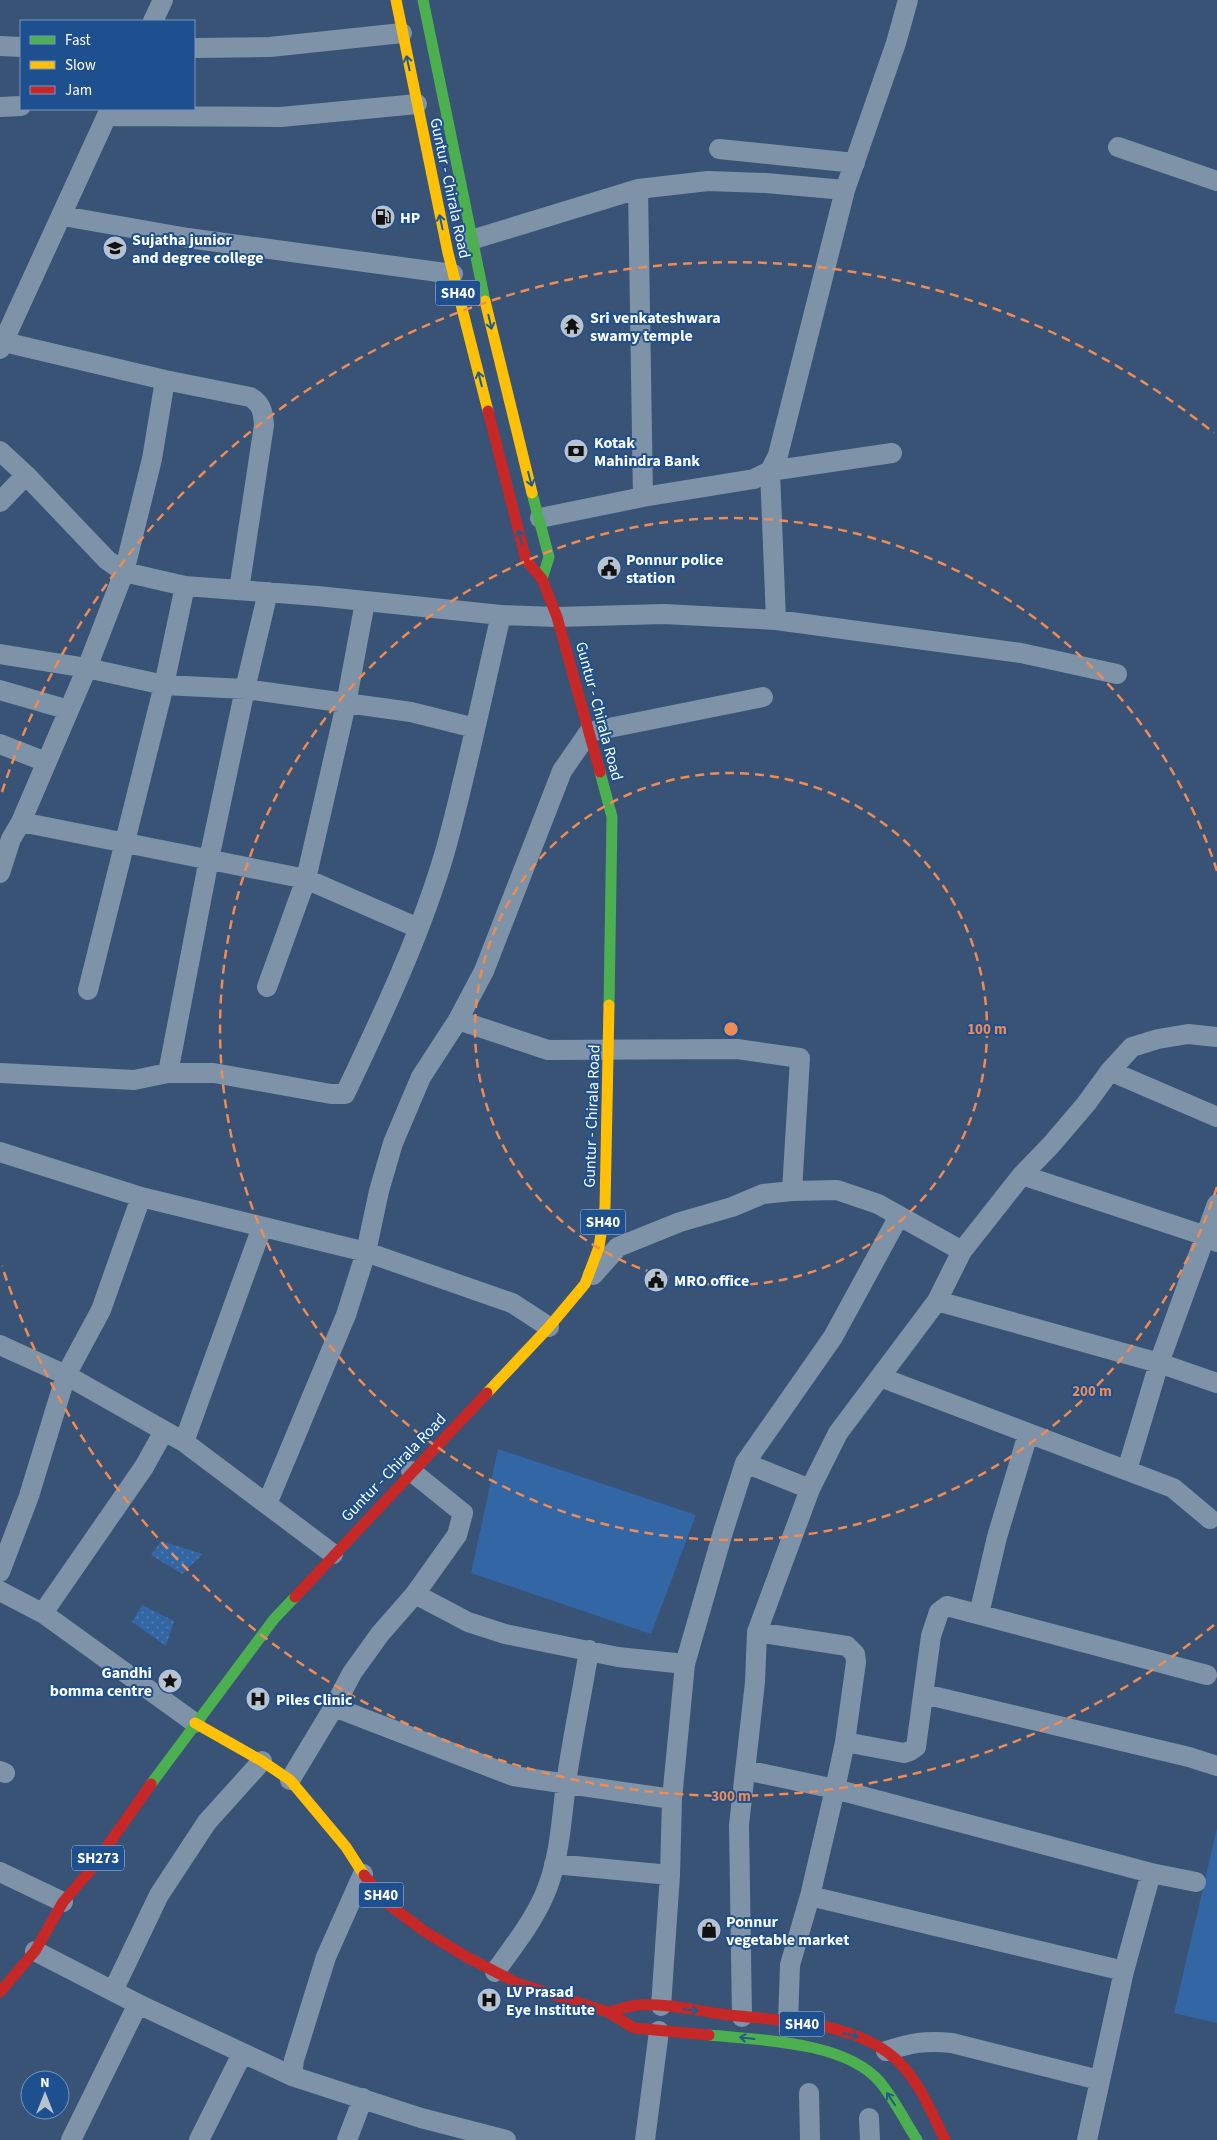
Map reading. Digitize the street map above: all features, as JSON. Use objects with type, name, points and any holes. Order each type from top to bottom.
[{"type":"main road","name":"Guntur - Chirala Road","points":[[0,1992],[35,1951],[63,1902],[89,1872],[195,1723],[274,1619],[411,1471],[549,1327],[585,1284],[599,1247],[605,1207],[612,817],[557,617],[542,580],[526,560],[453,274],[396,0]]},
{"type":"main road","name":"Guntur - Chirala Road","points":[[423,0],[471,240],[508,400],[549,556],[542,580]]},
{"type":"main road","name":"SH40","points":[[195,1723],[262,1761],[290,1780],[346,1847],[362,1874],[387,1903],[424,1931],[517,1983],[608,2012],[634,2028],[754,2038],[827,2051],[857,2064],[879,2081],[916,2140]]},
{"type":"main road","name":"SH40","points":[[608,2012],[636,2005],[661,2006],[788,2022],[859,2037],[886,2051],[913,2080],[946,2140]]},
{"type":"street","points":[[153,20],[163,0]]},
{"type":"street","points":[[776,620],[770,471],[778,455],[845,190],[896,43],[908,0]]},
{"type":"street","points":[[195,48],[270,47],[402,33]]},
{"type":"street","points":[[0,46],[20,47]]},
{"type":"street","points":[[239,590],[264,425],[263,411],[258,402],[250,397],[2,345],[63,216],[109,112],[281,116],[417,104]]},
{"type":"street","points":[[0,107],[20,106]]},
{"type":"street","points":[[1118,147],[1217,181]]},
{"type":"street","points":[[719,149],[855,163]]},
{"type":"street","points":[[471,240],[638,189],[708,181],[766,183],[845,190]]},
{"type":"street","points":[[638,189],[643,498]]},
{"type":"street","points":[[63,216],[188,238],[453,274]]},
{"type":"street","points":[[0,873],[11,832],[70,710],[124,572],[152,459],[165,380]]},
{"type":"street","points":[[0,451],[26,475],[107,560],[124,572],[184,586],[501,614],[557,617],[664,614],[776,620],[1021,653],[1117,674]]},
{"type":"street","points":[[540,518],[754,479],[770,471],[892,453]]},
{"type":"street","points":[[0,502],[26,475]]},
{"type":"street","points":[[88,990],[123,843],[164,685],[184,586]]},
{"type":"street","points":[[168,1073],[209,859],[268,592]]},
{"type":"street","points":[[267,987],[306,880],[346,704],[365,602]]},
{"type":"street","points":[[0,1073],[134,1080],[168,1073],[214,1073],[331,1094],[345,1094],[372,1037],[418,928],[446,848],[501,614]]},
{"type":"street","points":[[0,654],[87,668],[164,685],[245,690],[411,712],[475,728]]},
{"type":"street","points":[[0,690],[70,710]]},
{"type":"street","points":[[267,1504],[346,1315],[366,1252],[379,1191],[393,1143],[420,1077],[458,1020],[484,971],[562,771],[590,732],[763,696]]},
{"type":"street","points":[[0,744],[46,762]]},
{"type":"street","points":[[11,832],[123,843],[306,880],[418,928]]},
{"type":"street","points":[[458,1020],[548,1050],[737,1049],[800,1058],[792,1191]]},
{"type":"street","points":[[742,2016],[739,1825],[755,1682],[757,1632],[810,1489],[838,1433],[937,1301],[962,1251],[1022,1175],[1086,1104],[1110,1071],[1132,1047],[1158,1039],[1188,1034],[1217,1037]]},
{"type":"street","points":[[1110,1071],[1217,1117]]},
{"type":"street","points":[[0,1152],[140,1197],[366,1252],[512,1303],[549,1327]]},
{"type":"street","points":[[1022,1175],[1212,1239]]},
{"type":"street","points":[[585,1284],[618,1247],[680,1222],[732,1207],[763,1194],[792,1191],[837,1190],[878,1204],[962,1251]]},
{"type":"street","points":[[0,1572],[29,1496],[66,1375],[101,1310],[140,1197]]},
{"type":"street","points":[[1127,1470],[1159,1363],[1212,1239],[1217,1204]]},
{"type":"street","points":[[661,2006],[670,1875],[672,1799],[685,1664],[695,1625],[744,1463],[833,1337],[899,1216]]},
{"type":"street","points":[[184,1442],[262,1227]]},
{"type":"street","points":[[937,1301],[1159,1363],[1217,1383]]},
{"type":"street","points":[[0,1345],[66,1375],[184,1442],[333,1554]]},
{"type":"street","points":[[880,1377],[1173,1488],[1210,1519]]},
{"type":"street","points":[[44,1614],[47,1606],[144,1467],[164,1432]]},
{"type":"street","points":[[979,1614],[997,1537],[1028,1434]]},
{"type":"street","points":[[744,1463],[810,1489]]},
{"type":"street","points":[[290,1780],[352,1673],[380,1634],[415,1594],[457,1535],[463,1513],[411,1471]]},
{"type":"street","points":[[0,1591],[44,1614],[195,1723]]},
{"type":"street","points":[[415,1594],[468,1622],[505,1634],[618,1657],[685,1664]]},
{"type":"street","points":[[845,1742],[904,1753],[916,1746],[931,1636],[939,1612],[947,1606],[1207,1675]]},
{"type":"street","points":[[757,1632],[851,1649],[855,1654],[856,1662],[845,1742],[835,1790],[810,1896],[790,1965],[788,2022]]},
{"type":"street","points":[[495,1972],[530,1923],[545,1894],[554,1864],[590,1650]]},
{"type":"street","points":[[924,1694],[1189,1757],[1217,1766]]},
{"type":"street","points":[[334,1707],[513,1776],[672,1799]]},
{"type":"street","points":[[114,1991],[159,1895],[207,1822],[262,1761]]},
{"type":"street","points":[[745,1770],[835,1790],[1151,1873],[1196,1882]]},
{"type":"street","points":[[554,1864],[670,1875]]},
{"type":"street","points":[[0,1872],[63,1902]]},
{"type":"street","points":[[1087,2140],[1124,1971],[1151,1873]]},
{"type":"street","points":[[292,2076],[294,2060],[326,1957],[362,1874]]},
{"type":"street","points":[[810,1896],[1124,1971]]},
{"type":"street","points":[[35,1951],[138,2004],[292,2076],[421,2118],[506,2140]]},
{"type":"street","points":[[71,2140],[138,2004]]},
{"type":"street","points":[[645,2140],[659,2031]]},
{"type":"street","points":[[886,2051],[914,2042],[952,2043],[1099,2080]]},
{"type":"street","points":[[199,2140],[242,2054]]},
{"type":"street","points":[[809,2094],[810,2140]]},
{"type":"street","points":[[348,2140],[363,2098]]},
{"type":"street","points":[[869,2118],[870,2140]]},
{"type":"shaded area","points":[[498,1449],[696,1515],[651,1634],[471,1573]]},
{"type":"shaded area","points":[[161,1541],[203,1554],[182,1574],[151,1555]]},
{"type":"shaded area","points":[[142,1605],[174,1621],[166,1646],[132,1622]]},
{"type":"shaded area","points":[[1217,1828],[1217,2023],[1174,2013]]},
{"type":"traffic: fast","points":[[423,0],[485,301]]},
{"type":"traffic: fast","points":[[532,493],[549,557],[542,579]]},
{"type":"traffic: fast","points":[[600,772],[612,817],[609,1005]]},
{"type":"traffic: fast","points":[[151,1784],[274,1619],[295,1597]]},
{"type":"traffic: fast","points":[[709,2035],[800,2045],[823,2050],[865,2068],[880,2082],[917,2140]]},
{"type":"traffic: slow","points":[[396,0],[448,253],[488,411]]},
{"type":"traffic: slow","points":[[485,301],[532,493]]},
{"type":"traffic: slow","points":[[487,1393],[549,1327],[585,1284],[599,1247],[605,1207],[609,1005]]},
{"type":"traffic: slow","points":[[195,1723],[262,1761],[290,1780],[346,1847],[364,1875]]},
{"type":"traffic: jam","points":[[488,411],[526,560],[542,579],[557,617],[600,772]]},
{"type":"traffic: jam","points":[[295,1597],[487,1393]]},
{"type":"traffic: jam","points":[[0,1992],[35,1951],[63,1902],[89,1872],[151,1784]]},
{"type":"traffic: jam","points":[[364,1875],[387,1903],[424,1931],[465,1956],[517,1983],[608,2012],[634,2028],[709,2035]]},
{"type":"traffic: jam","points":[[608,2012],[638,2005],[669,2006],[721,2014],[807,2023],[849,2033],[869,2041],[887,2052],[906,2070],[928,2104],[945,2140]]},
{"type":"place","name":"HP","points":[[383,217]]},
{"type":"place","name":"Sujatha junior and degree college","points":[[115,248]]},
{"type":"place","name":"Sri venkateshwara swamy temple","points":[[572,326]]},
{"type":"place","name":"Kotak Mahindra Bank","points":[[576,451]]},
{"type":"place","name":"Ponnur police station","points":[[609,568]]},
{"type":"place","name":"MRO office","points":[[656,1280]]},
{"type":"place","name":"Gandhi bomma centre","points":[[170,1681]]},
{"type":"place","name":"Piles Clinic","points":[[258,1699]]},
{"type":"place","name":"Ponnur vegetable market","points":[[709,1930]]},
{"type":"place","name":"LV Prasad Eye Institute","points":[[489,2000]]}]
